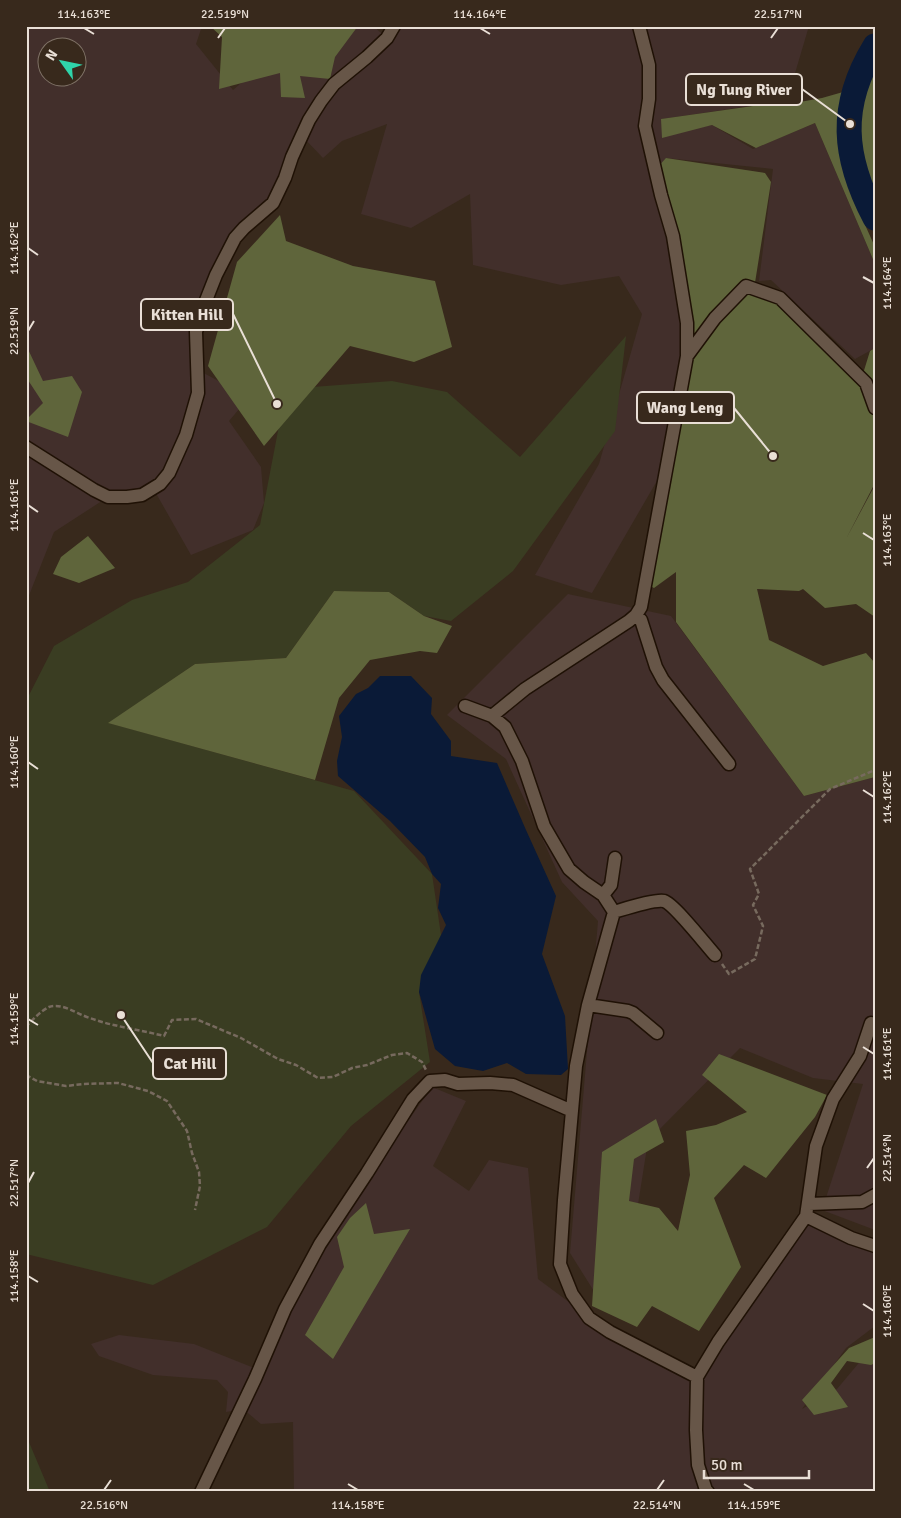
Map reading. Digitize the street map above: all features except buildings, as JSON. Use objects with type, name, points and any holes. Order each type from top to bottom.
[{"type":"street","points":[[26,447],[108,497],[142,495],[160,484],[169,472],[186,435],[198,393],[196,332],[201,313],[216,275],[235,238],[273,203],[309,120],[321,101],[334,84],[387,38],[394,26]]},
{"type":"street","points":[[492,716],[525,689],[629,622],[636,616],[641,607],[687,356],[687,323],[673,236],[661,195],[645,126],[649,100],[649,65],[640,26]]},
{"type":"street","points":[[687,356],[715,318],[746,286],[780,298],[866,383],[875,408]]},
{"type":"street","points":[[636,616],[642,620],[656,667],[663,680],[729,764]]},
{"type":"street","points":[[465,706],[492,716],[505,727],[522,761],[544,826],[569,869],[604,895],[614,912],[588,1005],[576,1066],[560,1264],[572,1294],[589,1318],[610,1332],[697,1377]]},
{"type":"street","points":[[604,895],[611,885],[615,858]]},
{"type":"street","points":[[614,912],[656,901],[665,901],[715,955]]},
{"type":"street","points":[[588,1005],[628,1011],[657,1033]]},
{"type":"street","points":[[708,1492],[698,1465],[696,1430],[697,1377],[718,1342],[808,1210],[816,1146],[834,1099],[860,1056],[871,1023]]},
{"type":"street","points":[[201,1492],[255,1379],[285,1310],[320,1244],[367,1174],[413,1099],[430,1080],[445,1080],[458,1084],[490,1083],[513,1085],[572,1111]]},
{"type":"street","points":[[808,1210],[862,1202],[875,1195]]},
{"type":"street","points":[[808,1210],[851,1238],[875,1246]]},
{"type":"path","points":[[715,955],[729,974],[755,959],[763,926],[753,905],[759,894],[750,869],[830,789],[875,770]]},
{"type":"path","points":[[26,1027],[50,1006],[63,1006],[90,1018],[164,1036],[172,1020],[196,1019],[242,1038],[278,1059],[296,1065],[318,1078],[333,1077],[352,1068],[392,1055],[407,1053],[422,1062],[430,1080]]},
{"type":"path","points":[[26,1075],[37,1081],[66,1086],[118,1083],[148,1091],[167,1101],[187,1131],[199,1172],[200,1186],[195,1210]]},
{"type":"shaded area","points":[[26,26],[202,26],[196,44],[233,90],[275,54],[348,26],[373,26],[387,38],[397,26],[809,26],[785,101],[662,119],[662,134],[712,125],[753,149],[815,123],[875,264],[875,348],[855,359],[771,280],[759,281],[773,169],[666,158],[687,347],[658,479],[592,593],[535,575],[599,464],[642,314],[619,276],[561,285],[473,265],[470,194],[411,228],[361,214],[387,124],[342,141],[323,158],[302,136],[273,203],[241,230],[198,325],[198,370],[228,386],[240,408],[229,421],[261,467],[264,503],[253,530],[191,555],[153,488],[108,497],[54,532],[26,603]]},
{"type":"shaded area","points":[[568,594],[671,616],[804,796],[875,777],[875,1230],[822,1210],[863,1084],[813,1078],[740,1048],[648,1141],[623,1300],[597,1296],[570,1253],[598,921],[562,882],[506,759],[447,715]]},
{"type":"shaded area","points":[[432,1087],[466,1101],[433,1166],[469,1191],[489,1160],[528,1168],[538,1279],[593,1320],[699,1373],[806,1216],[855,1239],[875,1255],[875,1326],[846,1348],[802,1409],[837,1389],[875,1346],[875,1492],[294,1492],[293,1422],[261,1424],[243,1409],[226,1412],[228,1392],[217,1380],[153,1375],[99,1356],[91,1344],[119,1335],[194,1344],[264,1372],[323,1241]]},
{"type":"green space","points":[[210,26],[358,26],[335,57],[330,79],[300,76],[305,98],[281,97],[280,73],[219,89],[222,37]]},
{"type":"green space","points":[[871,53],[875,54],[875,218],[857,176],[851,156],[849,136],[853,95],[860,74]]},
{"type":"green space","points":[[843,92],[842,125],[838,140],[866,227],[875,247],[875,264],[815,123],[756,148],[712,125],[662,138],[661,119],[760,105],[783,105]]},
{"type":"green space","points":[[666,158],[765,173],[771,182],[754,289],[780,298],[862,377],[870,351],[875,348],[875,483],[846,539],[875,485],[875,617],[856,604],[825,608],[803,589],[799,591],[757,589],[769,640],[823,666],[866,653],[875,663],[875,777],[804,796],[676,622],[676,572],[654,588],[639,580],[687,332],[655,170]]},
{"type":"green space","points":[[280,215],[286,241],[353,266],[435,281],[452,347],[414,362],[350,346],[264,446],[208,366],[237,262]]},
{"type":"green space","points":[[626,336],[615,431],[513,571],[451,621],[424,616],[389,592],[334,591],[286,658],[195,664],[109,723],[354,791],[432,874],[441,935],[419,992],[430,1062],[351,1126],[267,1227],[153,1285],[26,1254],[26,701],[54,646],[132,600],[188,582],[260,525],[286,389],[392,381],[447,392],[520,457]]},
{"type":"green space","points":[[26,345],[43,381],[72,376],[82,392],[68,437],[26,421],[43,403],[26,377]]},
{"type":"green space","points":[[88,536],[115,568],[79,583],[53,574],[61,557]]},
{"type":"green space","points":[[334,591],[389,592],[424,616],[452,626],[437,653],[420,651],[370,660],[339,698],[315,780],[108,723],[195,664],[286,658]]},
{"type":"green space","points":[[719,1054],[827,1095],[815,1117],[766,1178],[744,1165],[714,1198],[741,1267],[699,1331],[652,1306],[637,1327],[592,1306],[602,1152],[656,1119],[664,1142],[634,1159],[629,1201],[659,1208],[678,1231],[690,1175],[686,1131],[716,1125],[747,1112],[702,1075]]},
{"type":"green space","points":[[366,1203],[374,1234],[410,1229],[333,1359],[305,1335],[344,1267],[337,1237],[350,1218]]},
{"type":"green space","points":[[875,1337],[875,1363],[871,1365],[847,1361],[831,1383],[848,1407],[814,1415],[802,1400],[849,1348]]},
{"type":"green space","points":[[26,1435],[50,1492],[26,1492]]},
{"type":"water","points":[[380,676],[411,676],[432,698],[431,714],[451,741],[451,756],[497,763],[556,896],[542,954],[565,1016],[568,1069],[561,1075],[526,1074],[507,1063],[483,1071],[455,1066],[435,1049],[419,992],[421,975],[446,925],[438,908],[441,884],[432,874],[425,857],[390,821],[338,776],[337,761],[342,737],[339,716],[356,694],[368,688]]},
{"type":"waterway","points":[[875,46],[863,68],[855,90],[850,111],[849,132],[856,174],[875,218]]},
{"type":"place","name":"Ng Tung River","points":[[850,124]]},
{"type":"place","name":"Kitten Hill","points":[[277,404]]},
{"type":"place","name":"Wang Leng","points":[[773,456]]},
{"type":"place","name":"Cat Hill","points":[[121,1015]]}]
